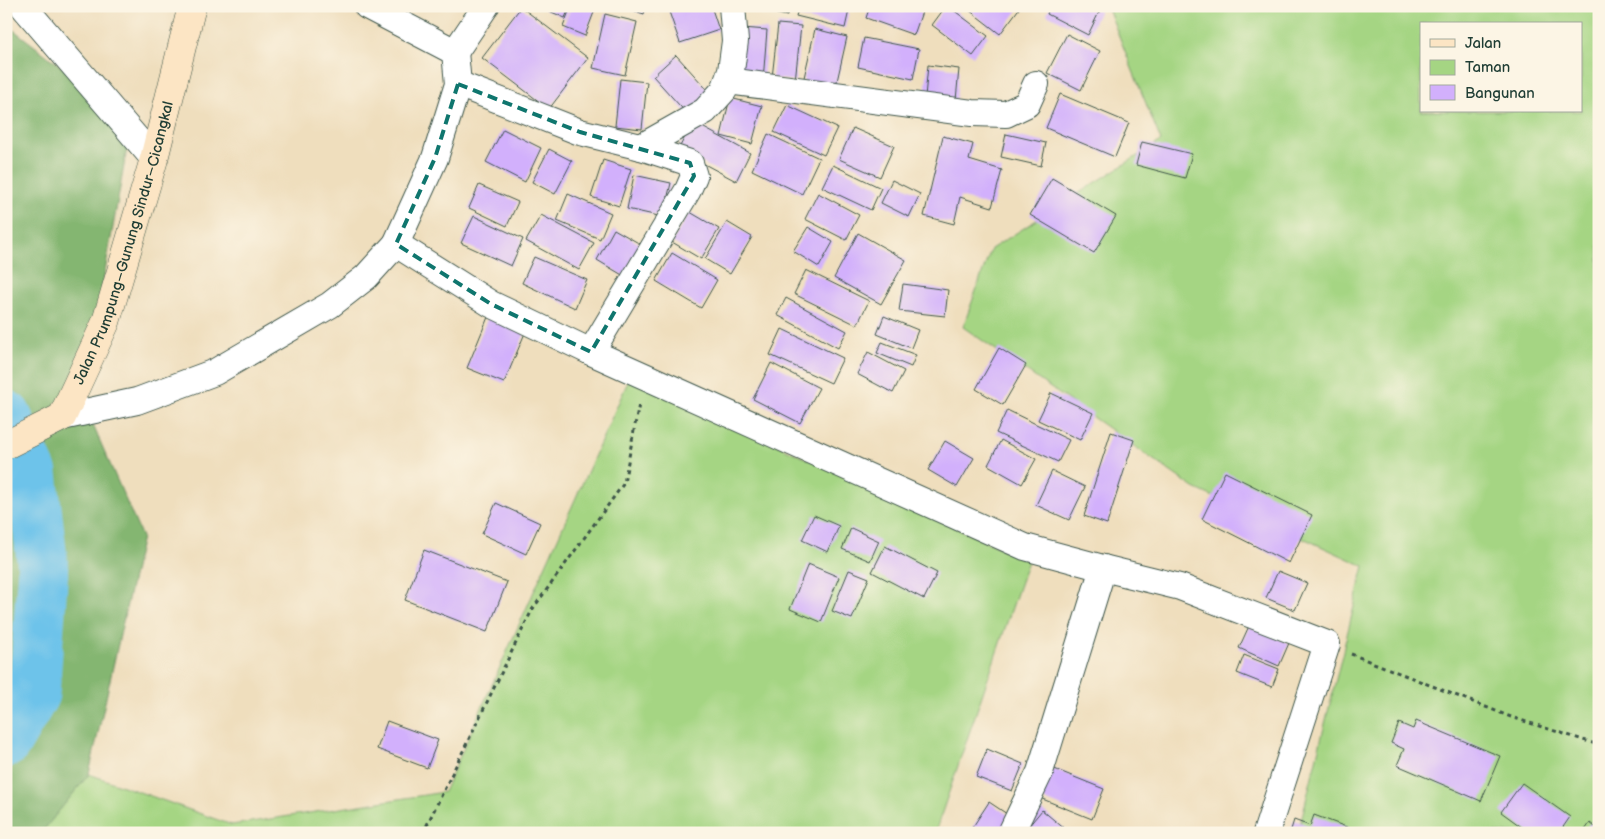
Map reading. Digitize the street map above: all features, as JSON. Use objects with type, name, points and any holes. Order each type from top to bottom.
[{"type":"main road","name":"Jalan Prumpung–Gunung Sindur–Cicangkal","points":[[62,417],[106,322],[154,159],[192,6]]},
{"type":"main road","points":[[6,445],[62,417]]},
{"type":"street","points":[[6,9],[10,6]]},
{"type":"street","points":[[24,6],[154,159]]},
{"type":"street","points":[[366,6],[455,52]]},
{"type":"street","points":[[62,417],[137,401],[215,372],[330,305],[366,277],[396,244],[435,158],[458,84],[455,52],[486,6]]},
{"type":"street","points":[[641,147],[705,111],[724,90],[728,81],[735,40],[732,6]]},
{"type":"street","points":[[728,81],[972,113],[1006,114],[1027,104],[1036,84]]},
{"type":"street","points":[[458,84],[580,132],[641,147],[690,163],[694,176],[688,190],[591,352]]},
{"type":"street","points":[[396,244],[491,304],[591,352],[1025,547],[1180,587],[1327,644],[1266,833]]},
{"type":"street","points":[[1011,833],[1040,772],[1103,568]]},
{"type":"path","points":[[423,833],[532,610],[624,483],[639,410],[640,373]]},
{"type":"path","points":[[1327,644],[1511,717],[1599,745]]},
{"type":"highlighted area","points":[[458,84],[580,132],[690,163],[694,176],[591,352],[491,304],[396,244],[435,158]]},
{"type":"green space","points":[[1107,6],[1599,6],[1599,833],[1298,833],[1364,566],[1194,488],[963,327],[991,249],[1161,141]]},
{"type":"green space","points":[[6,24],[132,121],[82,400],[142,537],[89,774],[41,833],[6,833]]},
{"type":"green space","points":[[630,377],[1028,561],[935,833],[41,833],[89,774],[232,825],[444,792]]},
{"type":"building","points":[[538,6],[570,6],[565,18]]},
{"type":"building","points":[[571,6],[596,7],[585,36],[563,27]]},
{"type":"building","points":[[620,6],[646,6],[644,14]]},
{"type":"building","points":[[667,6],[711,6],[719,30],[680,43]]},
{"type":"building","points":[[756,6],[789,6],[787,16],[755,9]]},
{"type":"building","points":[[799,6],[850,6],[845,28],[796,16]]},
{"type":"building","points":[[870,6],[924,6],[914,35],[866,18]]},
{"type":"building","points":[[946,6],[988,36],[973,56],[932,25]]},
{"type":"building","points":[[972,6],[1021,6],[1000,34],[969,10]]},
{"type":"building","points":[[1050,6],[1102,6],[1088,35],[1047,14]]},
{"type":"building","points":[[521,7],[588,58],[549,109],[482,58]]},
{"type":"building","points":[[605,14],[637,22],[625,75],[593,68]]},
{"type":"building","points":[[778,24],[801,26],[795,81],[772,78]]},
{"type":"building","points":[[743,28],[767,30],[763,81],[738,79]]},
{"type":"building","points":[[815,29],[847,37],[835,90],[803,82]]},
{"type":"building","points":[[1067,34],[1100,51],[1081,90],[1047,73]]},
{"type":"building","points":[[864,38],[919,49],[913,79],[858,67]]},
{"type":"building","points":[[676,55],[712,95],[689,116],[653,76]]},
{"type":"building","points":[[928,65],[959,69],[956,100],[925,97]]},
{"type":"building","points":[[620,79],[647,82],[642,129],[615,126]]},
{"type":"building","points":[[1060,94],[1129,123],[1115,157],[1046,128]]},
{"type":"building","points":[[730,98],[762,106],[752,144],[721,136]]},
{"type":"building","points":[[787,105],[837,128],[824,155],[774,132]]},
{"type":"building","points":[[693,122],[750,153],[736,181],[678,150]]},
{"type":"building","points":[[853,128],[894,146],[880,177],[839,159]]},
{"type":"building","points":[[503,129],[541,148],[525,182],[486,162]]},
{"type":"building","points":[[768,134],[819,158],[802,194],[752,170]]},
{"type":"building","points":[[1006,134],[1046,143],[1041,166],[1001,157]]},
{"type":"building","points":[[943,136],[973,144],[969,160],[1002,170],[992,207],[960,197],[954,224],[924,216]]},
{"type":"building","points":[[1142,142],[1192,154],[1185,178],[1136,165]]},
{"type":"building","points":[[549,149],[572,161],[555,194],[532,182]]},
{"type":"building","points":[[603,160],[631,169],[619,206],[591,197]]},
{"type":"building","points":[[833,165],[881,188],[871,210],[822,187]]},
{"type":"building","points":[[634,175],[671,183],[663,217],[627,209]]},
{"type":"building","points":[[1052,178],[1116,216],[1094,253],[1030,215]]},
{"type":"building","points":[[892,180],[920,194],[909,217],[881,203]]},
{"type":"building","points":[[479,185],[518,202],[507,226],[469,208]]},
{"type":"building","points":[[818,193],[859,215],[846,240],[805,219]]},
{"type":"building","points":[[568,194],[611,213],[600,239],[557,221]]},
{"type":"building","points":[[690,212],[719,229],[701,259],[672,242]]},
{"type":"building","points":[[541,215],[594,243],[579,270],[526,241]]},
{"type":"building","points":[[474,216],[523,239],[511,266],[461,243]]},
{"type":"building","points":[[727,222],[752,237],[730,274],[705,259]]},
{"type":"building","points":[[808,227],[833,242],[819,267],[793,251]]},
{"type":"building","points":[[614,229],[642,245],[624,276],[597,260]]},
{"type":"building","points":[[858,233],[906,260],[881,304],[834,278]]},
{"type":"building","points":[[672,253],[717,280],[701,308],[656,281]]},
{"type":"building","points":[[534,257],[587,280],[575,308],[522,283]]},
{"type":"building","points":[[806,270],[869,301],[857,325],[794,294]]},
{"type":"building","points":[[903,284],[948,290],[945,316],[899,311]]},
{"type":"building","points":[[786,298],[847,331],[838,348],[777,315]]},
{"type":"building","points":[[884,316],[918,330],[911,348],[877,334]]},
{"type":"building","points":[[488,317],[525,333],[504,383],[467,368]]},
{"type":"building","points":[[782,329],[843,358],[831,383],[770,355]]},
{"type":"building","points":[[882,342],[916,355],[911,367],[877,353]]},
{"type":"building","points":[[999,348],[1026,365],[1003,405],[976,389]]},
{"type":"building","points":[[868,352],[904,371],[893,393],[857,374]]},
{"type":"building","points":[[771,363],[819,388],[800,423],[753,399]]},
{"type":"building","points":[[1051,393],[1093,413],[1080,440],[1038,420]]},
{"type":"building","points":[[1007,410],[1069,440],[1058,462],[996,433]]},
{"type":"building","points":[[1111,432],[1134,440],[1107,524],[1084,516]]},
{"type":"building","points":[[1001,440],[1036,459],[1022,484],[988,465]]},
{"type":"building","points":[[945,441],[974,458],[957,487],[928,470]]},
{"type":"building","points":[[1052,471],[1085,487],[1069,520],[1036,505]]},
{"type":"building","points":[[1225,472],[1312,515],[1289,563],[1202,519]]},
{"type":"building","points":[[496,503],[540,523],[526,554],[482,534]]},
{"type":"building","points":[[814,515],[839,526],[828,552],[802,540]]},
{"type":"building","points":[[851,528],[879,541],[870,561],[842,549]]},
{"type":"building","points":[[885,546],[937,573],[924,599],[872,572]]},
{"type":"building","points":[[424,550],[507,582],[487,632],[405,600]]},
{"type":"building","points":[[808,564],[839,577],[821,622],[790,609]]},
{"type":"building","points":[[849,570],[869,578],[852,619],[832,611]]},
{"type":"building","points":[[1278,571],[1307,583],[1295,610],[1266,598]]},
{"type":"building","points":[[1249,626],[1289,643],[1279,666],[1239,648]]},
{"type":"building","points":[[1244,655],[1279,669],[1272,687],[1237,673]]},
{"type":"building","points":[[387,721],[438,740],[427,768],[377,749]]},
{"type":"building","points":[[1416,721],[1500,756],[1481,801],[1397,765],[1404,749],[1391,743],[1399,723],[1413,729]]},
{"type":"building","points":[[987,749],[1023,764],[1012,791],[976,777]]},
{"type":"building","points":[[1052,768],[1104,789],[1092,819],[1040,798]]},
{"type":"building","points":[[1522,783],[1570,817],[1559,833],[1530,833],[1501,812]]},
{"type":"building","points":[[989,802],[1010,816],[1000,833],[979,833],[972,828]]},
{"type":"building","points":[[1042,810],[1066,830],[1064,833],[1023,833]]},
{"type":"building","points":[[1314,815],[1349,828],[1347,833],[1290,833],[1294,820],[1310,826]]},
{"type":"building","points":[[1590,823],[1599,830],[1599,833],[1583,833]]},
{"type":"waterway","points":[[6,416],[32,474],[43,568],[34,694],[6,742]]}]
